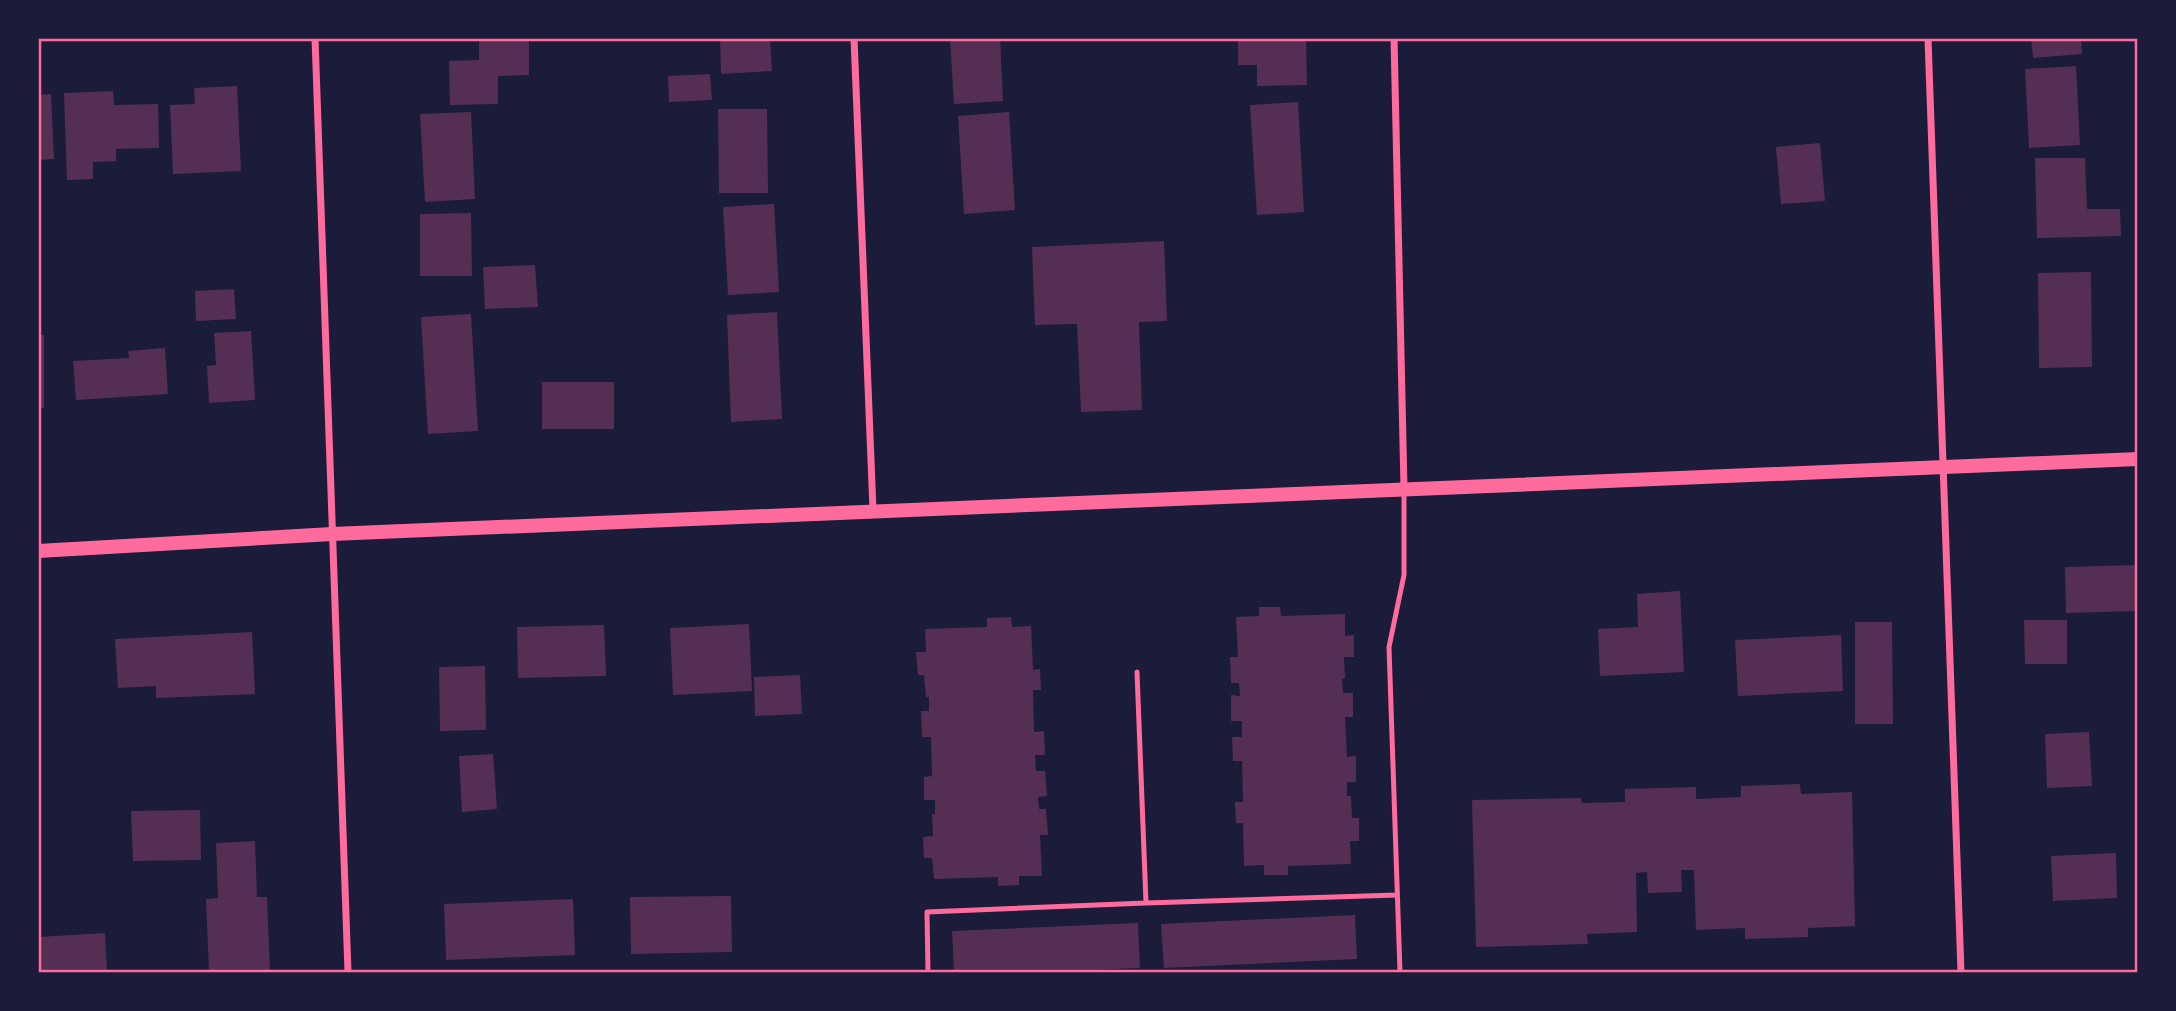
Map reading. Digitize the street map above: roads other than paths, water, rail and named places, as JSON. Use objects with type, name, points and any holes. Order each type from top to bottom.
[{"type":"main road","points":[[38,551],[332,534],[873,510],[2137,459]]},
{"type":"street","points":[[315,38],[348,972]]},
{"type":"street","points":[[854,38],[873,510]]},
{"type":"street","points":[[1394,38],[1404,488]]},
{"type":"street","points":[[1928,38],[1961,972]]},
{"type":"lane","points":[[1399,972],[1389,647],[1404,575],[1404,488]]},
{"type":"lane","points":[[1137,671],[1146,903]]},
{"type":"lane","points":[[928,972],[927,912],[1397,895]]}]
